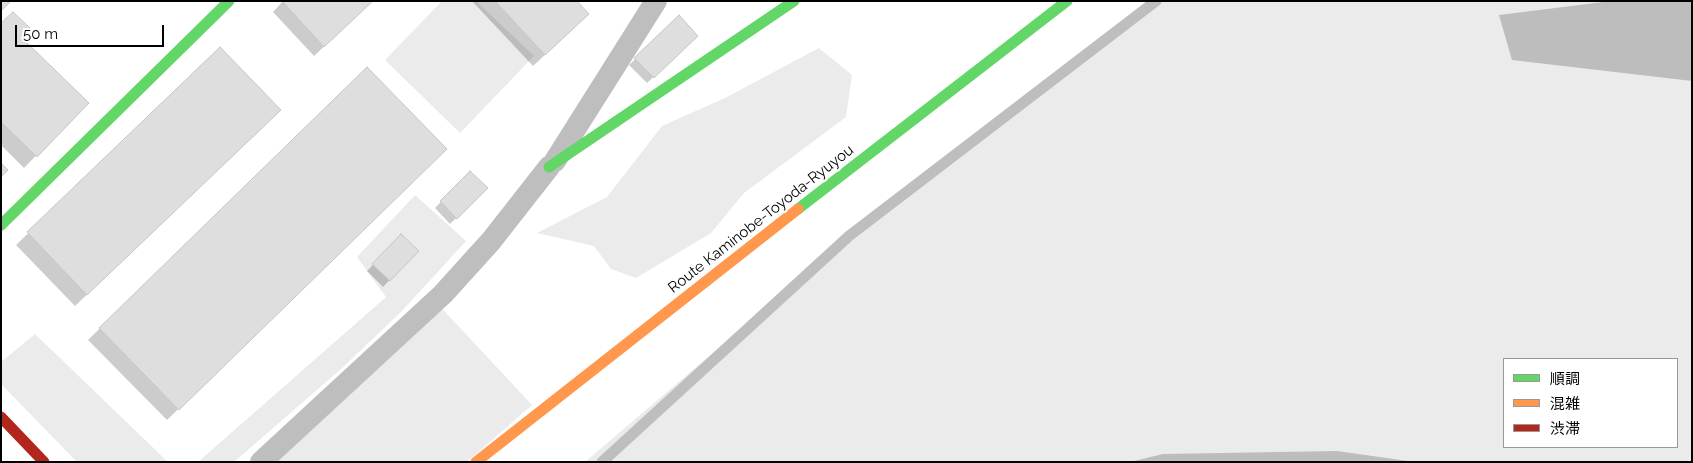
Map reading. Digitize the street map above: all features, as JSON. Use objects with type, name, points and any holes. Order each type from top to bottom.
[{"type":"main road","points":[[1,225],[229,1]]},
{"type":"main road","points":[[552,165],[794,1]]},
{"type":"main road","name":"Route Kaminobe-Toyoda-Ryuyou","points":[[476,462],[1018,37],[1067,1]]},
{"type":"main road","points":[[1,418],[44,462]]},
{"type":"street","points":[[261,462],[443,294],[491,240],[552,165],[656,1]]},
{"type":"lane","points":[[602,462],[849,236],[1156,1]]},
{"type":"shaded area","points":[[442,1],[476,1],[534,56],[460,133],[385,60]]},
{"type":"shaded area","points":[[1159,1],[1692,1],[1692,462],[585,462],[922,174]]},
{"type":"shaded area","points":[[1611,1],[1692,1],[1692,81],[1512,60],[1499,15]]},
{"type":"shaded area","points":[[819,48],[852,75],[846,117],[744,193],[711,233],[636,278],[611,269],[594,246],[537,233],[607,197],[662,126],[725,98]]},
{"type":"shaded area","points":[[415,195],[466,241],[401,312],[341,369],[234,462],[198,462],[386,297],[357,257]]},
{"type":"shaded area","points":[[435,301],[532,405],[467,462],[277,462]]},
{"type":"shaded area","points":[[35,334],[168,462],[77,462],[1,384],[1,362]]},
{"type":"shaded area","points":[[1337,451],[1415,462],[1130,462],[1163,454]]},
{"type":"building","points":[[1,1],[11,1],[1,11]]},
{"type":"building","points":[[282,1],[373,1],[324,47]]},
{"type":"building","points":[[495,1],[577,1],[589,14],[545,55]]},
{"type":"building","points":[[13,12],[31,29],[22,38],[89,103],[37,157],[1,122],[1,23]]},
{"type":"building","points":[[679,15],[698,36],[654,78],[634,58]]},
{"type":"building","points":[[220,47],[281,110],[87,295],[27,232]]},
{"type":"building","points":[[367,67],[447,149],[179,410],[99,328]]},
{"type":"building","points":[[1,163],[8,170],[1,177]]},
{"type":"building","points":[[470,171],[488,188],[457,219],[440,201]]},
{"type":"building","points":[[401,234],[419,251],[390,281],[372,264]]},
{"type":"traffic: fast","points":[[1,225],[229,1]]},
{"type":"traffic: fast","points":[[549,167],[794,1]]},
{"type":"traffic: fast","points":[[798,209],[1067,1]]},
{"type":"traffic: slow","points":[[476,462],[798,209]]},
{"type":"traffic: jam","points":[[1,417],[44,462]]}]
